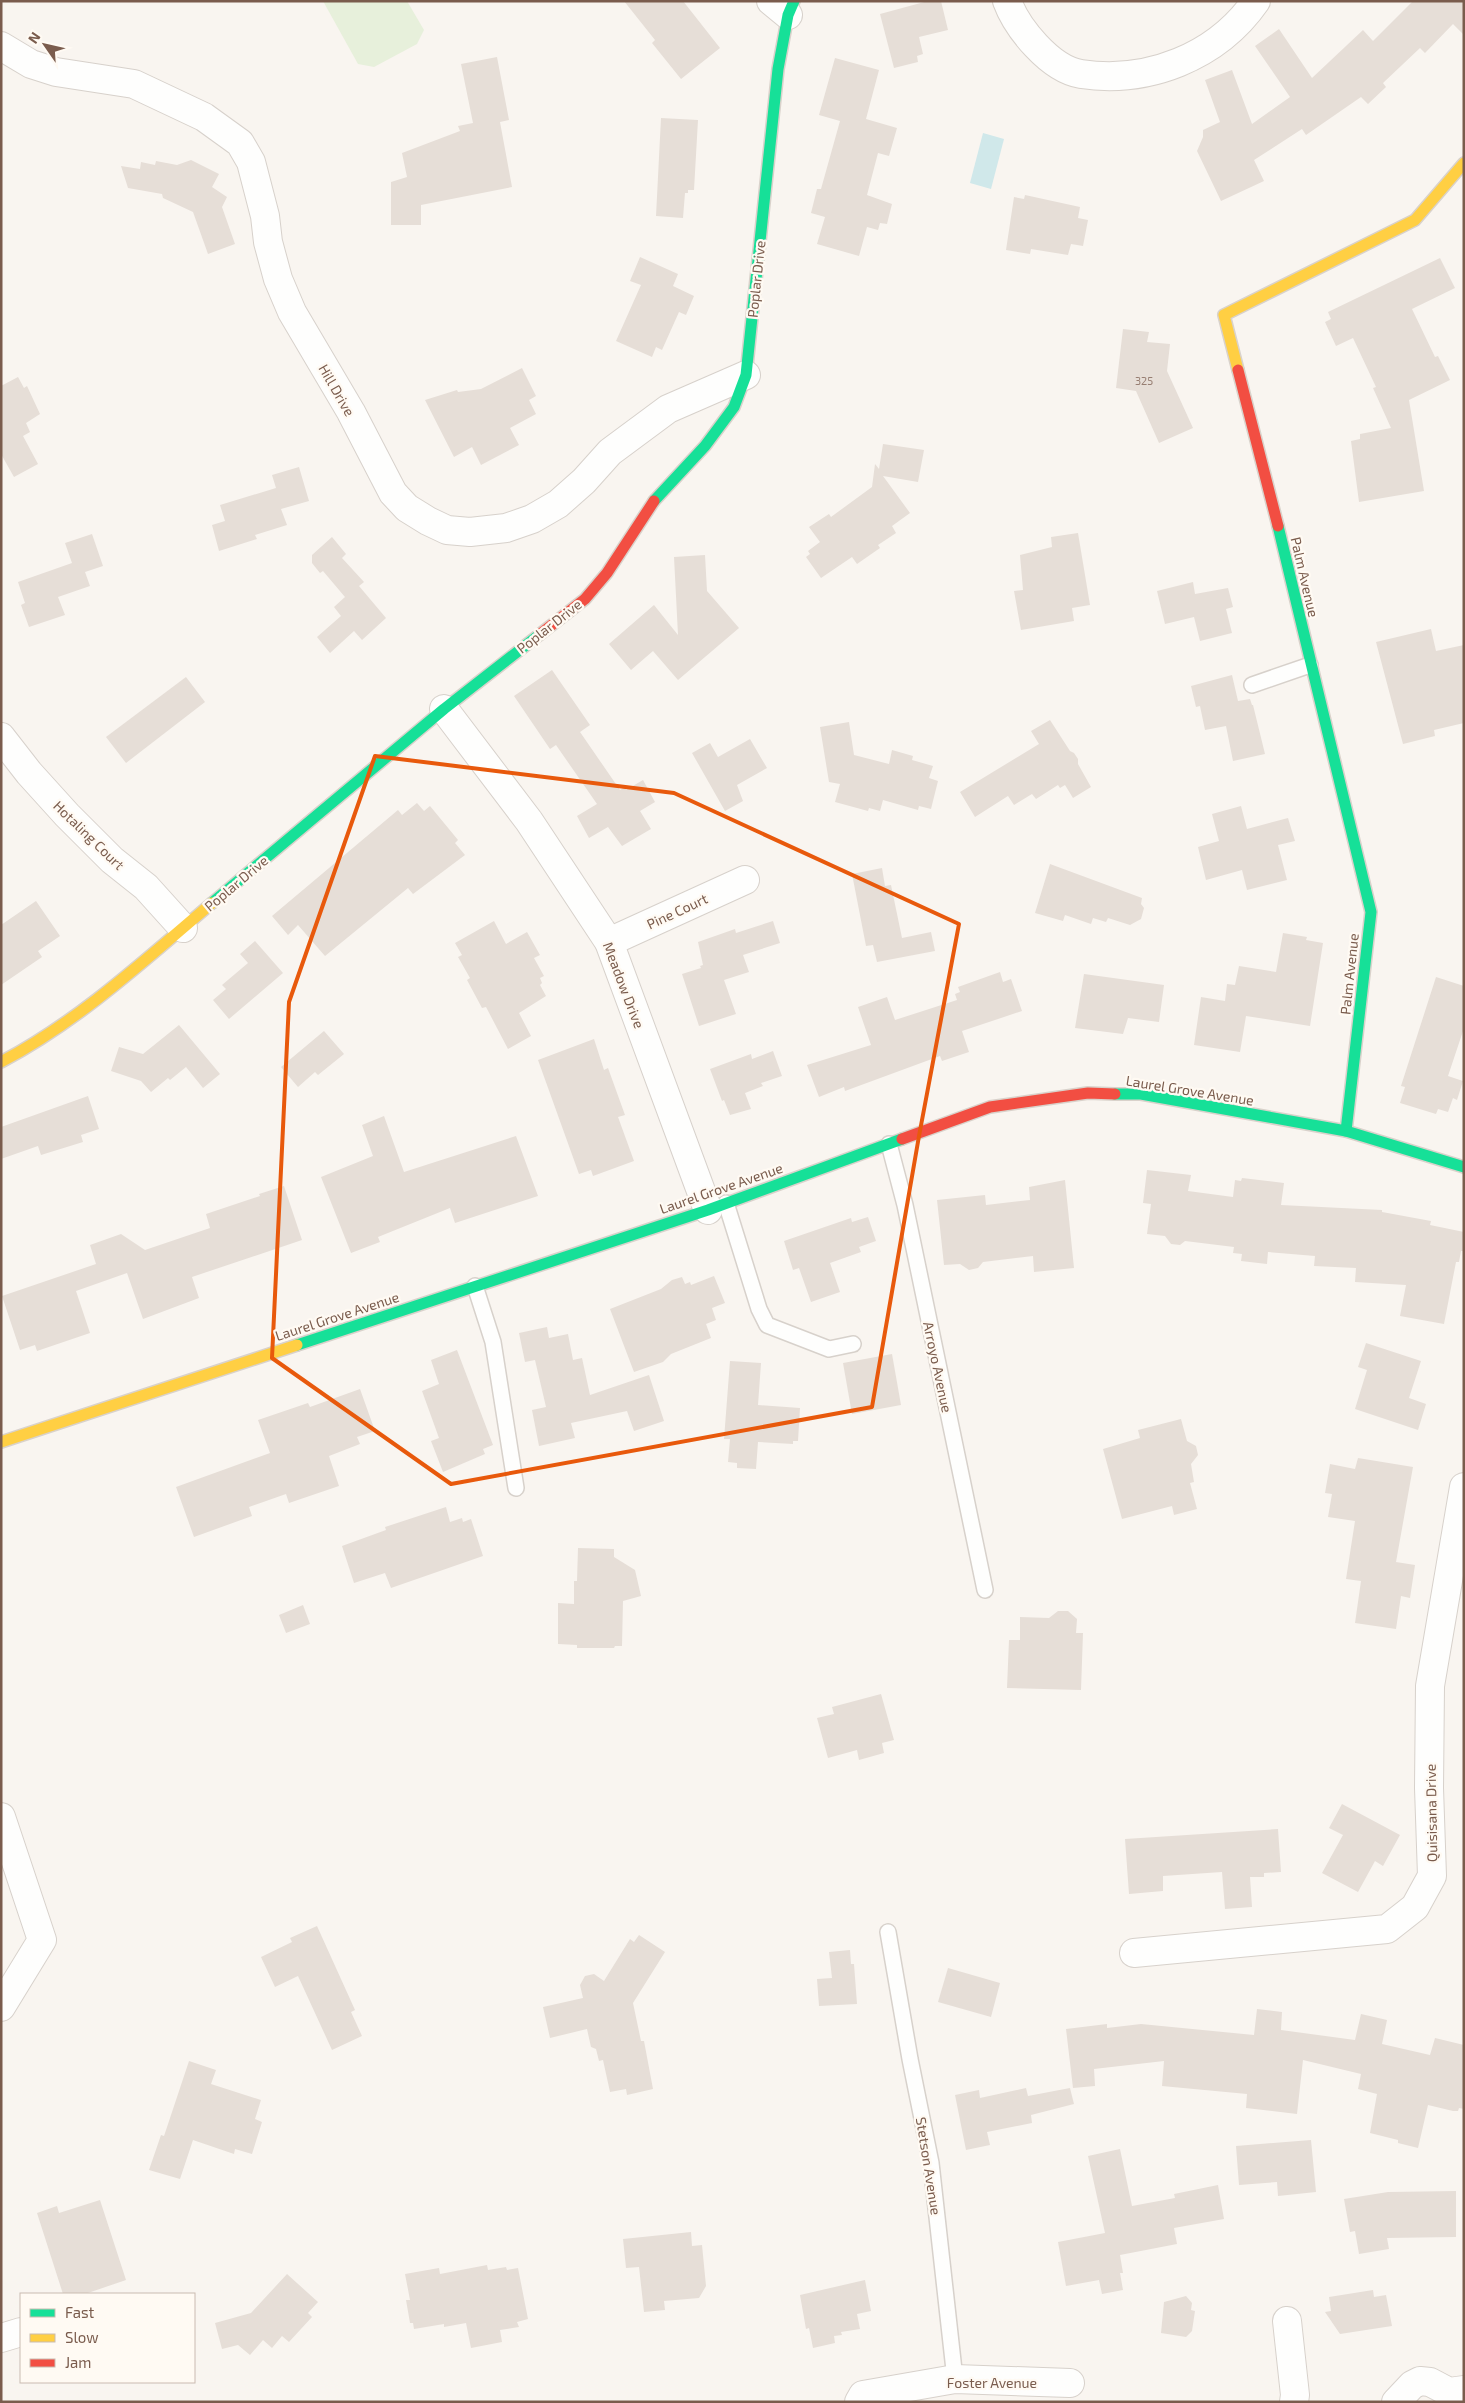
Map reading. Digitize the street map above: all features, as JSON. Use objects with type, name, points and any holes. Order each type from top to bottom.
[{"type":"street","points":[[1007,1],[1014,19],[1028,38],[1053,61],[1080,74],[1140,75],[1165,68],[1202,52],[1246,14],[1256,1]]},
{"type":"street","name":"Poplar Drive","points":[[1,1062],[35,1044],[94,1000],[444,710],[584,599],[607,573],[652,503],[705,446],[734,407],[746,375],[784,6]]},
{"type":"street","name":"Hill Drive","points":[[1,46],[32,64],[56,72],[134,84],[204,117],[240,143],[251,162],[278,279],[292,312],[350,412],[394,494],[407,508],[447,530],[470,532],[506,528],[532,519],[558,504],[584,481],[610,452],[668,409],[746,375]]},
{"type":"street","name":"Palm Avenue","points":[[1346,1131],[1371,912],[1260,452],[1224,315],[1415,220],[1464,164]]},
{"type":"street","name":"Meadow Drive","points":[[444,710],[529,821],[609,942],[717,1206]]},
{"type":"street","name":"Hotaling Court","points":[[1,737],[29,773],[67,815],[112,860],[146,887],[182,928]]},
{"type":"street","name":"Pine Court","points":[[609,942],[744,880]]},
{"type":"street","name":"Laurel Grove Avenue","points":[[1,1442],[717,1206],[990,1107],[1088,1092],[1141,1094],[1346,1131],[1464,1167]]},
{"type":"street","name":"Quisisana Drive","points":[[1134,1952],[1387,1929],[1415,1907],[1432,1876],[1429,1788],[1430,1686],[1464,1487]]},
{"type":"street","points":[[1,1817],[42,1940],[1,2007]]},
{"type":"street","points":[[1287,2321],[1295,2395],[1294,2402]]},
{"type":"street","points":[[1,2338],[20,2332]]},
{"type":"street","points":[[1396,2402],[1412,2385],[1420,2381],[1430,2382],[1453,2395]]},
{"type":"street","name":"Foster Avenue","points":[[859,2402],[863,2395],[1070,2383]]},
{"type":"lane","points":[[1252,685],[1310,665]]},
{"type":"lane","name":"Arroyo Avenue","points":[[889,1144],[905,1205],[985,1590]]},
{"type":"lane","points":[[717,1206],[759,1309],[768,1325],[829,1349],[853,1344]]},
{"type":"lane","points":[[475,1286],[493,1342],[516,1488]]},
{"type":"lane","name":"Stetson Avenue","points":[[888,1932],[910,2059],[931,2164],[957,2390]]},
{"type":"highlighted area","points":[[375,756],[674,793],[959,924],[919,1136],[872,1407],[451,1484],[272,1358],[289,1002]]},
{"type":"green space","points":[[323,1],[407,1],[424,30],[417,44],[374,67],[358,64]]},
{"type":"water","points":[[983,133],[1004,139],[991,189],[970,183]]},
{"type":"building","points":[[624,1],[683,1],[720,48],[681,79],[652,43],[655,40]]},
{"type":"building","points":[[928,1],[941,1],[948,30],[919,37],[923,54],[917,56],[918,62],[894,68],[880,14]]},
{"type":"building","points":[[1413,1],[1464,1],[1464,35],[1453,24],[1425,53],[1420,48],[1383,83],[1386,87],[1368,104],[1361,97],[1306,135],[1302,129],[1254,160],[1264,181],[1221,201],[1197,151],[1203,137],[1203,130],[1220,122],[1205,80],[1232,70],[1252,124],[1290,97],[1255,46],[1279,29],[1312,78],[1363,30],[1373,41]]},
{"type":"building","points":[[497,57],[509,120],[500,122],[512,187],[421,205],[421,225],[391,225],[391,182],[407,177],[402,153],[460,131],[458,126],[473,123],[461,64]]},
{"type":"building","points":[[835,58],[879,70],[866,119],[897,128],[889,156],[878,153],[867,195],[892,204],[887,224],[880,223],[878,230],[867,227],[859,256],[817,244],[825,217],[811,213],[817,189],[821,189],[840,121],[819,115]]},
{"type":"building","points":[[661,118],[698,120],[694,190],[688,190],[688,193],[685,193],[683,218],[656,216]]},
{"type":"building","points":[[191,160],[219,174],[212,187],[227,197],[222,207],[235,244],[208,254],[193,212],[163,198],[162,194],[128,188],[121,166],[140,169],[141,162],[155,165],[156,161],[177,165]]},
{"type":"building","points":[[1025,195],[1080,207],[1078,218],[1088,220],[1083,246],[1071,244],[1068,255],[1031,249],[1030,254],[1006,250],[1014,197],[1024,199]]},
{"type":"building","points":[[640,257],[678,274],[673,286],[694,296],[686,315],[679,312],[662,350],[656,347],[652,357],[616,341],[641,285],[630,281]]},
{"type":"building","points":[[1440,258],[1455,288],[1412,309],[1435,357],[1438,356],[1450,380],[1409,400],[1424,491],[1359,502],[1351,441],[1360,439],[1360,434],[1391,428],[1373,388],[1376,387],[1353,338],[1336,346],[1325,322],[1331,319],[1328,312]]},
{"type":"building","points":[[1123,329],[1149,332],[1147,342],[1170,344],[1167,371],[1193,428],[1159,443],[1136,391],[1116,388]]},
{"type":"building","points":[[522,368],[536,396],[529,400],[536,414],[510,428],[519,445],[481,465],[472,447],[454,457],[425,400],[457,390],[458,392],[481,389]]},
{"type":"building","points":[[18,377],[24,388],[27,386],[40,414],[26,423],[30,432],[23,436],[38,464],[14,477],[1,454],[1,386]]},
{"type":"building","points":[[883,444],[924,450],[918,482],[883,476],[910,513],[892,526],[896,533],[878,545],[880,548],[857,564],[852,557],[821,578],[806,557],[810,554],[808,551],[820,542],[809,527],[829,514],[831,517],[872,487],[875,464],[879,469]]},
{"type":"building","points":[[299,467],[309,501],[281,509],[287,525],[255,535],[257,539],[219,551],[212,525],[225,521],[220,505],[276,488],[272,475]]},
{"type":"building","points":[[1078,533],[1090,605],[1072,608],[1074,621],[1021,630],[1014,591],[1023,590],[1020,555],[1052,547],[1051,537]]},
{"type":"building","points":[[92,534],[103,566],[85,572],[90,586],[58,597],[65,615],[29,627],[21,605],[25,603],[18,582],[72,563],[65,543]]},
{"type":"building","points":[[332,537],[346,554],[342,558],[364,582],[359,586],[386,618],[362,640],[354,631],[330,653],[317,637],[341,616],[334,607],[345,597],[323,571],[320,573],[312,563],[312,555]]},
{"type":"building","points":[[705,555],[707,591],[739,628],[678,680],[653,651],[631,670],[609,644],[654,605],[678,635],[674,557]]},
{"type":"building","points":[[1193,582],[1195,594],[1228,588],[1233,607],[1226,609],[1232,633],[1200,641],[1194,617],[1165,624],[1157,591]]},
{"type":"building","points":[[1431,629],[1436,651],[1464,645],[1464,723],[1434,730],[1435,736],[1403,744],[1376,642]]},
{"type":"building","points":[[552,670],[590,725],[580,732],[620,790],[625,787],[626,790],[643,780],[655,802],[640,811],[651,829],[622,846],[608,827],[589,838],[577,816],[597,804],[556,745],[550,749],[514,696]]},
{"type":"building","points":[[1232,675],[1238,701],[1250,699],[1253,705],[1265,754],[1233,761],[1226,726],[1205,730],[1200,706],[1196,707],[1191,686]]},
{"type":"building","points":[[186,677],[205,702],[126,763],[106,737]]},
{"type":"building","points":[[1050,720],[1070,751],[1078,759],[1078,764],[1091,787],[1073,798],[1065,785],[1060,788],[1058,785],[1036,799],[1032,794],[1014,805],[1008,796],[975,817],[960,792],[1039,744],[1031,731]]},
{"type":"building","points":[[849,722],[854,755],[889,764],[892,750],[913,756],[912,760],[933,766],[929,778],[938,781],[931,809],[919,806],[918,810],[883,800],[880,811],[869,808],[868,811],[835,802],[840,784],[829,782],[820,727]]},
{"type":"building","points":[[750,739],[767,768],[737,785],[743,801],[725,811],[692,753],[710,743],[718,757]]},
{"type":"building","points":[[417,803],[424,811],[430,806],[458,840],[455,843],[465,855],[413,894],[408,888],[325,956],[298,925],[288,935],[272,916],[398,810],[402,815]]},
{"type":"building","points":[[1241,806],[1247,829],[1288,818],[1295,841],[1278,845],[1287,880],[1247,890],[1242,870],[1206,880],[1198,847],[1219,841],[1212,814]]},
{"type":"building","points":[[1050,864],[1142,898],[1141,904],[1144,908],[1141,919],[1130,925],[1108,918],[1106,922],[1093,918],[1091,924],[1065,915],[1063,921],[1035,913]]},
{"type":"building","points":[[882,868],[885,886],[891,885],[902,938],[931,932],[935,951],[877,962],[873,945],[866,946],[852,874]]},
{"type":"building","points":[[36,901],[60,936],[38,951],[42,957],[1,985],[1,925]]},
{"type":"building","points":[[494,921],[506,944],[527,932],[540,955],[534,958],[544,976],[540,978],[542,983],[540,985],[546,996],[519,1013],[531,1036],[508,1049],[486,1007],[482,1008],[467,980],[470,978],[458,957],[462,955],[455,943]]},
{"type":"building","points":[[773,921],[780,943],[743,955],[749,972],[724,980],[736,1014],[699,1026],[682,974],[701,968],[700,966],[703,965],[698,942],[735,929],[736,933]]},
{"type":"building","points":[[1283,933],[1307,937],[1306,940],[1323,943],[1310,1026],[1246,1016],[1240,1052],[1194,1045],[1201,997],[1225,1001],[1227,984],[1235,985],[1239,966],[1276,972]]},
{"type":"building","points":[[255,941],[283,973],[229,1019],[213,1000],[226,989],[222,985],[248,963],[240,954]]},
{"type":"building","points":[[1000,972],[1003,982],[1011,979],[1022,1011],[962,1031],[969,1052],[942,1061],[940,1056],[845,1091],[844,1087],[819,1097],[807,1065],[871,1045],[858,1007],[887,997],[895,1020],[957,1000],[955,994],[960,992],[958,987]]},
{"type":"building","points":[[1084,974],[1164,985],[1159,1022],[1128,1018],[1123,1034],[1075,1028]]},
{"type":"building","points":[[1436,977],[1464,986],[1464,1028],[1448,1076],[1463,1081],[1457,1100],[1453,1098],[1448,1112],[1438,1109],[1436,1114],[1400,1103],[1405,1087],[1401,1086]]},
{"type":"building","points":[[179,1025],[220,1074],[203,1088],[186,1067],[170,1080],[168,1078],[151,1092],[141,1081],[111,1071],[119,1047],[143,1054]]},
{"type":"building","points":[[324,1031],[344,1054],[318,1075],[315,1072],[298,1087],[281,1067]]},
{"type":"building","points":[[594,1039],[604,1070],[608,1068],[625,1115],[618,1117],[634,1161],[593,1176],[591,1170],[579,1174],[538,1060]]},
{"type":"building","points":[[773,1051],[782,1076],[761,1083],[763,1086],[745,1093],[751,1109],[730,1115],[724,1100],[722,1101],[710,1069],[751,1054],[752,1059]]},
{"type":"building","points":[[88,1096],[99,1129],[81,1135],[83,1142],[41,1155],[38,1146],[1,1159],[1,1127]]},
{"type":"building","points":[[384,1116],[404,1172],[516,1136],[538,1196],[455,1223],[450,1208],[378,1237],[380,1242],[351,1253],[321,1177],[373,1156],[362,1125]]},
{"type":"building","points":[[1147,1170],[1191,1175],[1188,1191],[1233,1197],[1235,1180],[1241,1181],[1242,1178],[1284,1183],[1281,1205],[1382,1210],[1382,1212],[1431,1221],[1430,1225],[1464,1232],[1464,1251],[1461,1251],[1459,1262],[1456,1262],[1444,1324],[1400,1316],[1406,1285],[1355,1282],[1356,1268],[1314,1266],[1315,1256],[1268,1252],[1267,1264],[1241,1261],[1242,1254],[1233,1253],[1234,1247],[1185,1241],[1180,1245],[1171,1244],[1165,1236],[1147,1234],[1151,1204],[1143,1203]]},
{"type":"building","points":[[1065,1180],[1074,1268],[1034,1272],[1033,1256],[983,1262],[978,1268],[969,1270],[960,1264],[944,1265],[937,1200],[985,1195],[986,1205],[1030,1200],[1029,1187]]},
{"type":"building","points":[[284,1186],[302,1240],[192,1277],[199,1298],[143,1319],[127,1273],[76,1291],[90,1333],[37,1351],[35,1345],[20,1350],[2,1296],[96,1264],[90,1245],[121,1234],[145,1250],[210,1228],[206,1214]]},
{"type":"building","points":[[868,1217],[876,1241],[859,1247],[861,1252],[830,1263],[840,1292],[811,1302],[799,1268],[793,1270],[784,1241],[851,1218],[852,1222]]},
{"type":"building","points":[[714,1276],[725,1303],[712,1308],[716,1320],[706,1324],[711,1338],[671,1354],[663,1362],[634,1372],[610,1309],[661,1289],[672,1280],[682,1277],[685,1284],[690,1282],[691,1285]]},
{"type":"building","points":[[547,1327],[549,1338],[568,1334],[573,1360],[582,1358],[590,1395],[649,1375],[664,1421],[634,1431],[627,1411],[571,1423],[575,1438],[539,1446],[532,1410],[546,1407],[535,1360],[525,1362],[519,1333]]},
{"type":"building","points":[[1366,1343],[1421,1361],[1409,1398],[1426,1404],[1418,1430],[1355,1409],[1367,1370],[1358,1367]]},
{"type":"building","points":[[457,1350],[493,1445],[483,1449],[485,1454],[443,1472],[431,1441],[439,1438],[422,1391],[439,1384],[431,1360]]},
{"type":"building","points":[[892,1354],[901,1405],[852,1414],[843,1363]]},
{"type":"building","points":[[730,1361],[761,1363],[758,1405],[800,1408],[798,1441],[793,1441],[793,1444],[758,1442],[756,1469],[737,1468],[737,1463],[728,1462],[730,1439],[724,1439]]},
{"type":"building","points":[[360,1389],[375,1431],[357,1437],[360,1444],[329,1456],[339,1486],[289,1503],[286,1494],[249,1507],[252,1516],[194,1537],[176,1487],[270,1453],[258,1420],[308,1403],[310,1407]]},
{"type":"building","points":[[1181,1419],[1187,1441],[1196,1446],[1198,1455],[1191,1464],[1194,1482],[1190,1483],[1197,1509],[1174,1515],[1172,1506],[1122,1519],[1103,1449],[1140,1438],[1138,1430]]},
{"type":"building","points":[[1358,1458],[1413,1467],[1396,1562],[1415,1565],[1410,1598],[1401,1596],[1396,1629],[1355,1623],[1361,1581],[1346,1579],[1355,1521],[1328,1517],[1332,1494],[1325,1493],[1330,1464],[1355,1469]]},
{"type":"building","points":[[446,1507],[450,1522],[462,1518],[463,1522],[471,1519],[483,1556],[391,1588],[385,1573],[354,1583],[342,1546],[386,1530],[385,1527]]},
{"type":"building","points":[[578,1548],[614,1549],[614,1557],[635,1570],[641,1596],[623,1601],[622,1646],[615,1646],[614,1648],[577,1648],[577,1645],[558,1644],[558,1603],[574,1604],[574,1581],[577,1581]]},
{"type":"building","points":[[303,1605],[310,1624],[286,1633],[279,1615]]},
{"type":"building","points":[[1058,1611],[1068,1611],[1077,1619],[1076,1633],[1083,1633],[1081,1690],[1007,1688],[1009,1640],[1020,1640],[1020,1617],[1049,1618]]},
{"type":"building","points":[[881,1694],[894,1740],[882,1743],[884,1753],[859,1760],[857,1750],[828,1758],[817,1718],[834,1714],[832,1707]]},
{"type":"building","points":[[1342,1804],[1400,1835],[1383,1866],[1375,1861],[1358,1892],[1322,1873],[1343,1835],[1329,1828]]},
{"type":"building","points":[[1278,1829],[1281,1872],[1264,1873],[1264,1877],[1250,1877],[1252,1907],[1225,1909],[1222,1872],[1163,1876],[1163,1891],[1129,1894],[1125,1839]]},
{"type":"building","points":[[317,1926],[355,2010],[351,2012],[362,2036],[332,2050],[298,1976],[275,1987],[261,1957],[292,1942],[290,1938]]},
{"type":"building","points":[[639,1935],[665,1952],[633,2003],[641,2041],[644,2041],[653,2089],[627,2095],[626,2089],[610,2092],[603,2060],[599,2061],[596,2049],[591,2047],[587,2029],[550,2038],[543,2007],[583,1998],[580,1985],[585,1976],[594,1974],[604,1981],[630,1939],[634,1942]]},
{"type":"building","points":[[850,1950],[851,1964],[854,1964],[857,2004],[819,2006],[817,1979],[832,1978],[829,1952]]},
{"type":"building","points":[[948,1968],[1000,1983],[991,2017],[938,2002]]},
{"type":"building","points":[[1257,2009],[1282,2012],[1281,2030],[1355,2040],[1361,2014],[1387,2020],[1382,2044],[1430,2055],[1435,2038],[1464,2045],[1464,2109],[1459,2108],[1458,2111],[1453,2111],[1428,2105],[1418,2148],[1398,2143],[1398,2140],[1370,2133],[1377,2094],[1358,2089],[1361,2074],[1303,2060],[1297,2114],[1246,2108],[1247,2094],[1162,2086],[1164,2061],[1094,2069],[1095,2086],[1073,2088],[1066,2029],[1107,2024],[1107,2028],[1141,2024],[1254,2035]]},
{"type":"building","points":[[189,2061],[216,2070],[211,2084],[261,2100],[255,2119],[262,2122],[252,2154],[235,2149],[234,2154],[193,2140],[180,2179],[149,2170],[161,2135],[164,2136]]},
{"type":"building","points":[[1026,2088],[1028,2096],[1070,2088],[1074,2104],[1031,2115],[1032,2123],[987,2132],[990,2145],[966,2150],[955,2095],[979,2090],[980,2098]]},
{"type":"building","points":[[1311,2140],[1316,2192],[1278,2196],[1277,2182],[1239,2185],[1236,2146]]},
{"type":"building","points":[[1120,2149],[1132,2206],[1175,2198],[1174,2194],[1218,2185],[1224,2219],[1174,2228],[1177,2244],[1120,2255],[1123,2273],[1120,2273],[1123,2290],[1102,2294],[1099,2280],[1066,2286],[1058,2242],[1105,2233],[1088,2156]]},
{"type":"building","points":[[1456,2191],[1456,2237],[1387,2238],[1389,2249],[1359,2254],[1355,2231],[1350,2232],[1344,2199],[1388,2192]]},
{"type":"building","points":[[100,2200],[126,2280],[88,2293],[63,2293],[37,2213],[57,2206],[59,2213]]},
{"type":"building","points":[[691,2232],[692,2246],[702,2245],[706,2286],[699,2298],[664,2301],[665,2310],[644,2312],[639,2267],[626,2268],[623,2239]]},
{"type":"building","points":[[487,2265],[488,2270],[506,2267],[507,2270],[518,2268],[528,2319],[517,2322],[519,2327],[500,2330],[502,2342],[471,2348],[466,2323],[444,2327],[444,2324],[414,2329],[413,2323],[410,2323],[406,2300],[410,2300],[405,2274],[439,2268],[440,2274]]},
{"type":"building","points":[[287,2274],[318,2302],[308,2313],[312,2317],[289,2342],[282,2336],[272,2348],[263,2340],[250,2355],[238,2345],[222,2349],[215,2323],[251,2313]]},
{"type":"building","points":[[865,2280],[871,2311],[857,2314],[860,2329],[841,2332],[842,2335],[834,2336],[835,2343],[813,2348],[809,2328],[806,2329],[800,2295]]},
{"type":"building","points":[[1373,2290],[1374,2297],[1386,2295],[1392,2326],[1340,2334],[1325,2312],[1331,2311],[1329,2297]]},
{"type":"building","points":[[1186,2296],[1192,2303],[1191,2310],[1195,2311],[1192,2331],[1186,2337],[1161,2333],[1164,2302]]},
{"type":"traffic: fast","points":[[654,501],[705,446],[734,407],[746,375],[778,69],[788,15],[794,1]]},
{"type":"traffic: fast","points":[[1278,526],[1371,912],[1346,1131]]},
{"type":"traffic: fast","points":[[212,903],[444,709],[539,635]]},
{"type":"traffic: fast","points":[[1115,1094],[1141,1094],[1346,1131],[1464,1167]]},
{"type":"traffic: fast","points":[[297,1345],[708,1210],[902,1139]]},
{"type":"traffic: slow","points":[[1238,370],[1224,315],[1415,220],[1464,163]]},
{"type":"traffic: slow","points":[[1,1062],[30,1046],[84,1009],[136,968],[212,903]]},
{"type":"traffic: slow","points":[[1,1442],[297,1345]]},
{"type":"traffic: jam","points":[[1238,370],[1278,526]]},
{"type":"traffic: jam","points":[[539,635],[585,599],[607,573],[654,501]]},
{"type":"traffic: jam","points":[[902,1139],[990,1107],[1088,1093],[1115,1094]]}]
